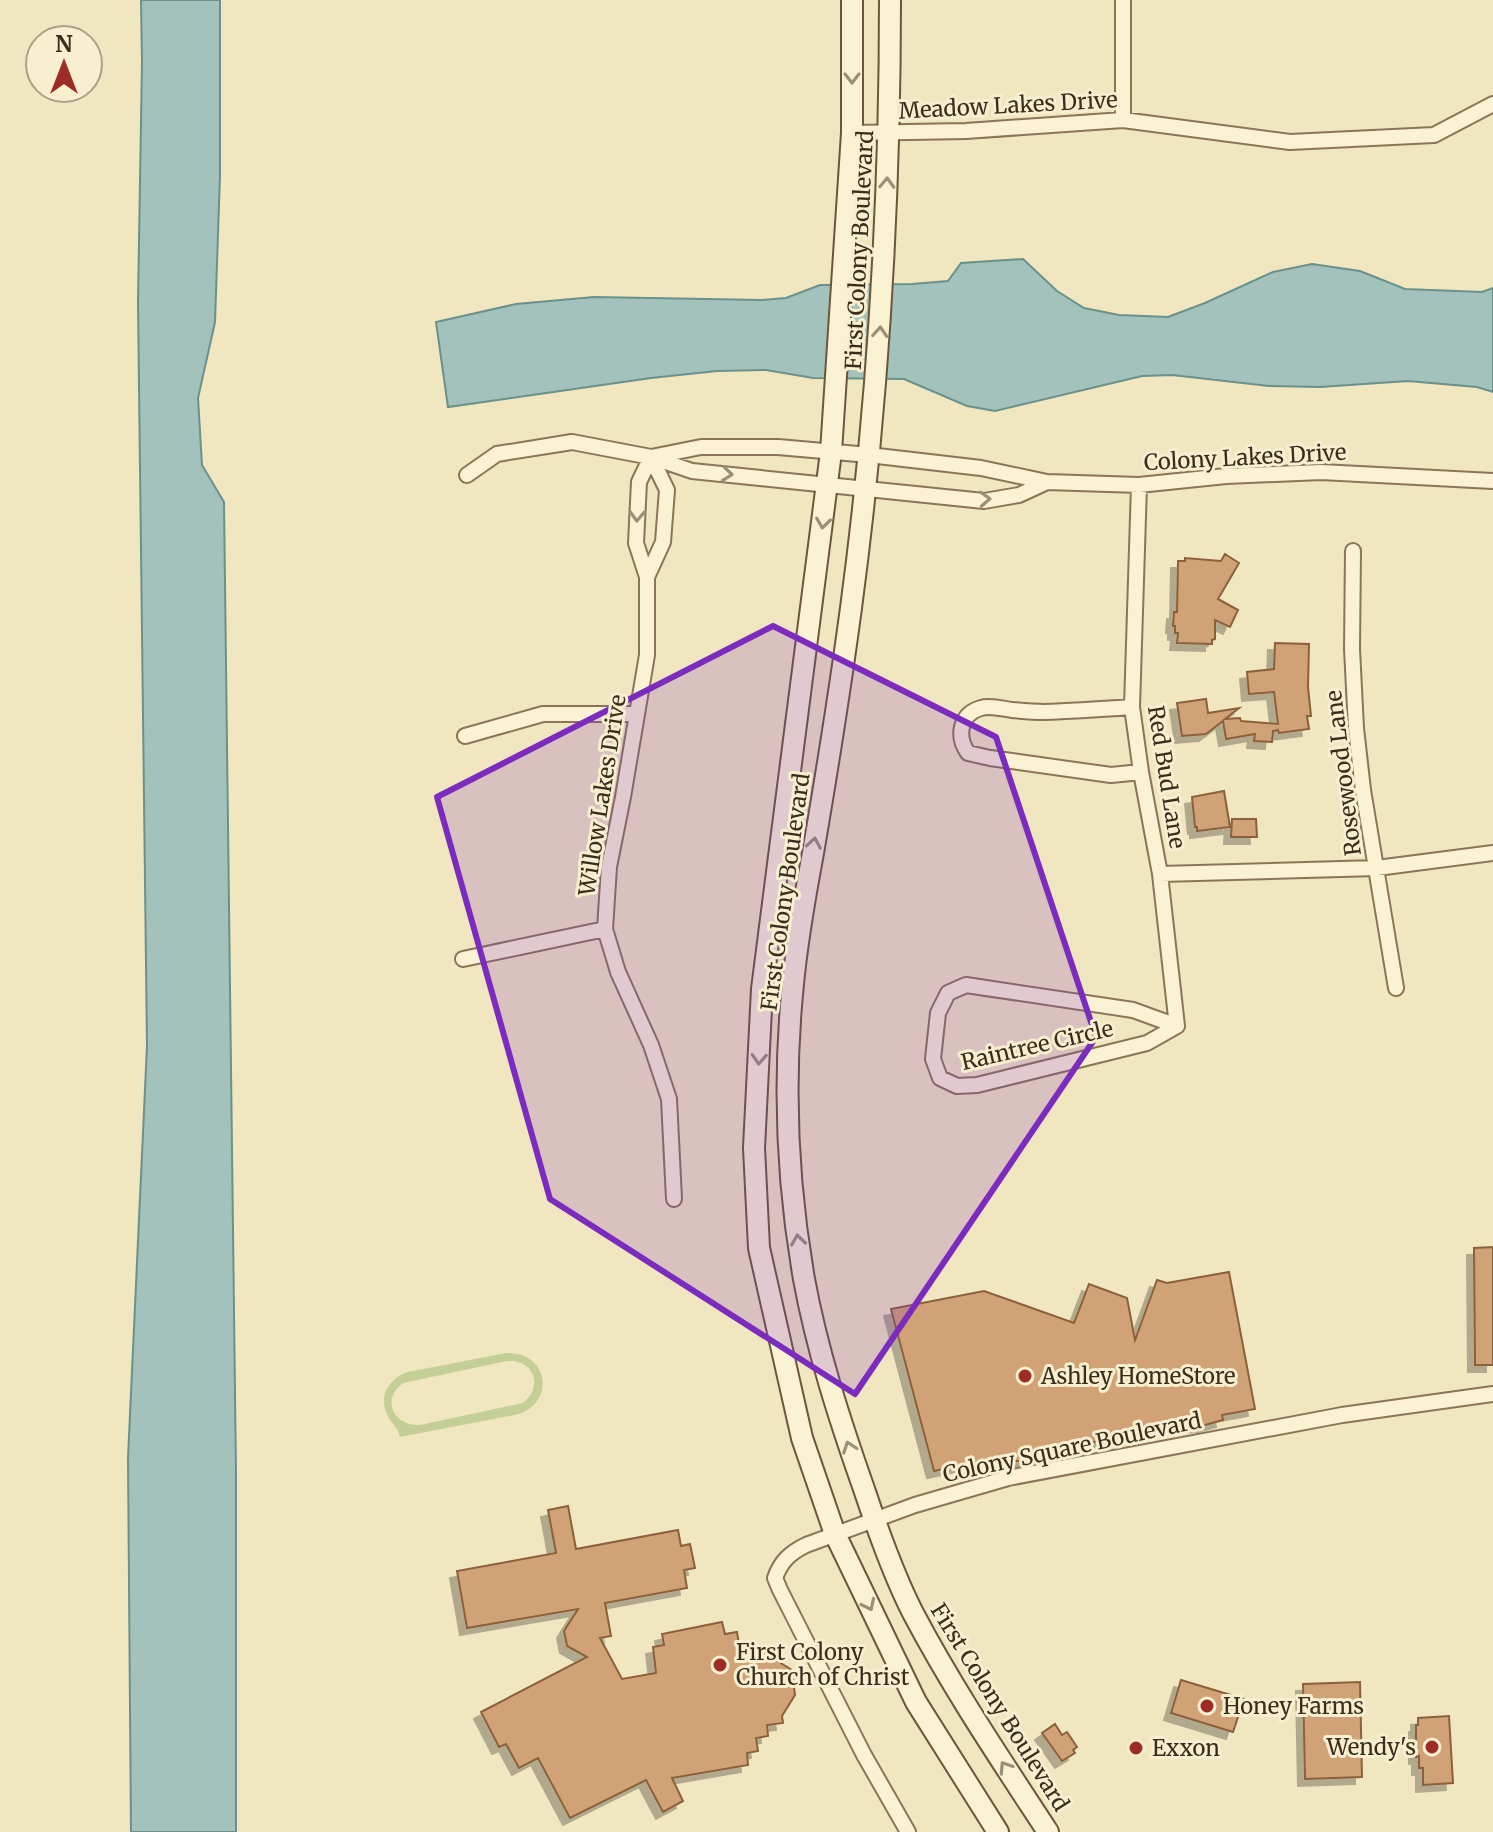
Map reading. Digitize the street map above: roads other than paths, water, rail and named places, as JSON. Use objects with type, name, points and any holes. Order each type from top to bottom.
[{"type":"main road","name":"First Colony Boulevard","points":[[852,0],[852,133],[828,485],[762,989],[754,1148],[759,1248],[802,1438],[835,1534],[916,1702],[998,1832]]},
{"type":"main road","name":"First Colony Boulevard","points":[[890,0],[884,261],[874,404],[843,665],[796,958],[791,1012],[788,1119],[793,1200],[812,1317],[841,1425],[875,1521],[911,1609],[948,1676],[1048,1832]]},
{"type":"main road","points":[[785,801],[820,805]]},
{"type":"main road","points":[[777,1330],[812,1317]]},
{"type":"street","points":[[1123,0],[1123,120]]},
{"type":"street","name":"Meadow Lakes Drive","points":[[852,133],[966,131],[1123,120],[1290,142],[1434,135],[1493,104]]},
{"type":"street","name":"Colony Lakes Drive","points":[[467,475],[497,454],[572,442],[651,457],[692,471],[984,501],[1019,495],[1047,482]]},
{"type":"street","name":"Colony Lakes Drive","points":[[651,457],[701,447],[778,447],[981,468],[1047,482],[1139,485],[1226,476],[1321,472],[1493,481]]},
{"type":"street","name":"Willow Lakes Drive","points":[[651,457],[639,482],[636,543],[647,577],[647,655],[609,867],[605,929],[618,972],[651,1045],[669,1099],[674,1199]]},
{"type":"street","name":"Willow Lakes Drive","points":[[647,577],[663,542],[667,490],[651,457]]},
{"type":"street","name":"Red Bud Lane","points":[[1139,485],[1132,707],[1160,874],[1177,1026]]},
{"type":"street","name":"Rosewood Lane","points":[[1353,551],[1352,649],[1356,728],[1363,790],[1396,988]]},
{"type":"street","points":[[1132,707],[1045,712],[984,706],[971,712],[960,735],[968,753],[990,758],[1111,775],[1141,772]]},
{"type":"street","points":[[465,736],[543,714],[637,714]]},
{"type":"street","points":[[1160,874],[1377,868],[1493,853]]},
{"type":"street","points":[[463,959],[605,929]]},
{"type":"street","name":"Raintree Circle","points":[[966,985],[1133,1010],[1177,1026],[1147,1043],[977,1085],[957,1086],[940,1078],[933,1059],[938,1013],[948,993],[966,985]]},
{"type":"street","name":"Colony Square Boulevard","points":[[908,1832],[864,1755],[775,1578],[782,1562],[791,1554],[835,1534],[1008,1478],[1342,1415],[1493,1394]]},
{"type":"water","points":[[141,0],[220,0],[220,175],[215,322],[198,398],[202,465],[224,502],[236,1473],[236,1832],[131,1832],[128,1458],[147,1046],[138,302]]},
{"type":"water","points":[[1023,259],[1057,291],[1084,308],[1119,315],[1168,317],[1273,272],[1312,264],[1360,271],[1405,289],[1482,292],[1493,288],[1493,392],[1477,387],[1408,381],[1320,387],[1269,386],[1172,375],[1142,376],[995,411],[967,406],[904,379],[813,378],[766,370],[717,371],[651,378],[448,407],[436,322],[516,304],[594,297],[761,300],[786,298],[820,285],[948,281],[961,263]]},
{"type":"place","name":"Ashley HomeStore","points":[[1025,1376]]},
{"type":"place","name":"First Colony Church of Christ","points":[[720,1665]]},
{"type":"place","name":"Honey Farms","points":[[1207,1706]]},
{"type":"place","name":"Wendy's","points":[[1432,1747]]},
{"type":"place","name":"Exxon","points":[[1136,1748]]}]
